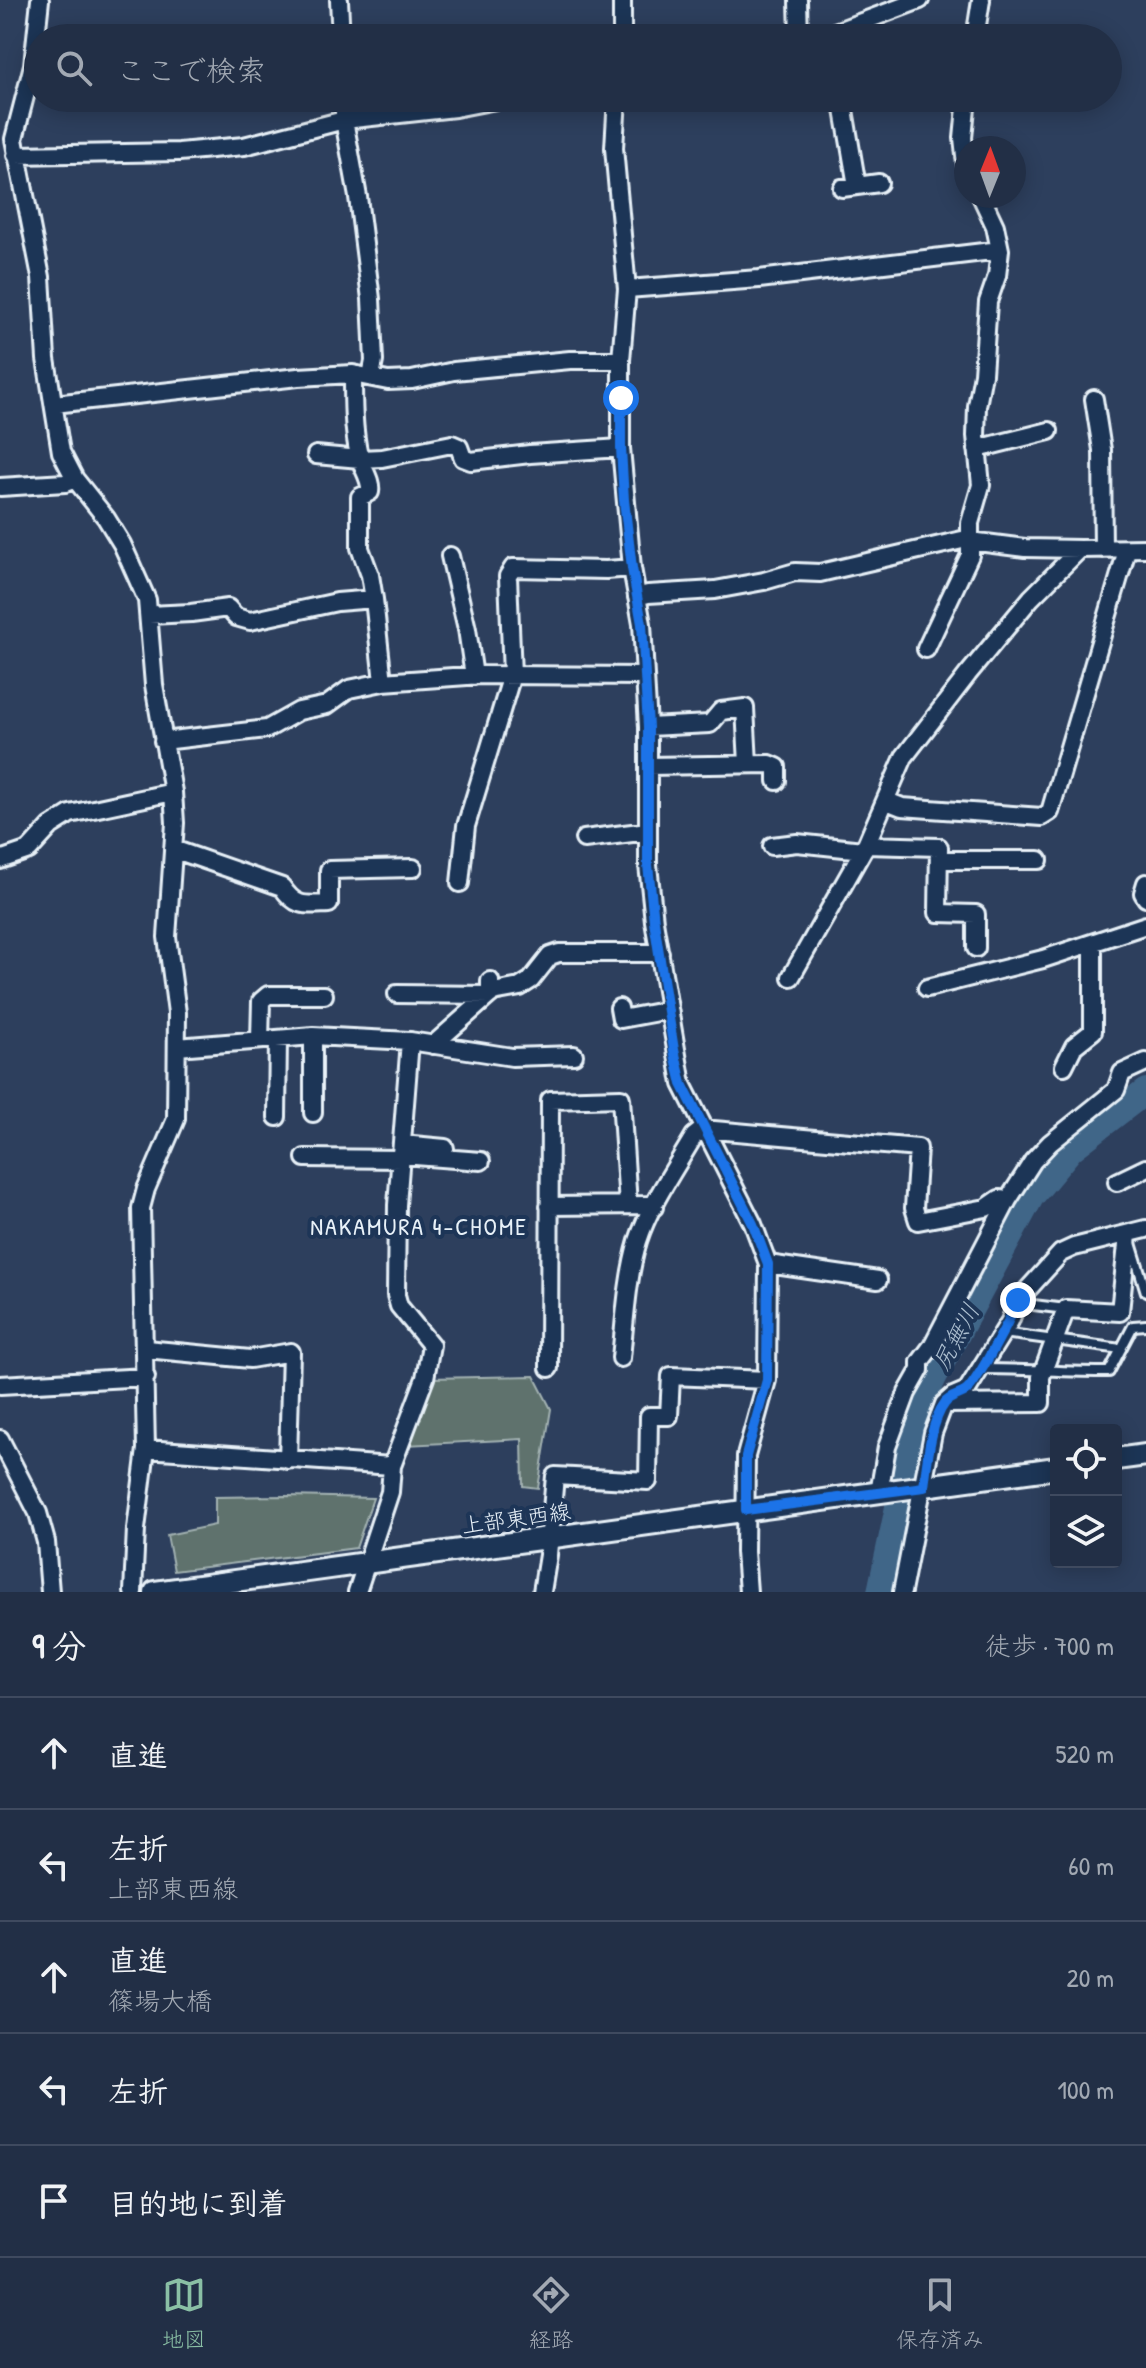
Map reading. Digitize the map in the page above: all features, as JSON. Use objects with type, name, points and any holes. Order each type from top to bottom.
[{"type":"street","points":[[37,24],[40,0]]},
{"type":"street","points":[[339,0],[340,24]]},
{"type":"street","points":[[622,0],[622,24]]},
{"type":"street","points":[[798,0],[799,24]]},
{"type":"street","points":[[860,24],[920,0]]},
{"type":"street","points":[[977,24],[981,0]]},
{"type":"street","points":[[24,100],[14,139],[41,277],[46,359],[61,452],[75,479],[122,544],[147,600],[154,685],[173,792],[167,937],[177,1013],[176,1119],[141,1208],[146,1449],[136,1529],[133,1592]]},
{"type":"street","points":[[344,112],[371,299],[374,361],[371,376]]},
{"type":"street","points":[[16,155],[179,152],[244,146],[344,120],[418,112]]},
{"type":"street","points":[[616,112],[614,148],[627,289],[621,360],[621,448],[632,568],[642,624],[648,727],[649,879],[682,1084],[753,1224],[768,1264],[767,1380],[746,1456],[745,1552],[748,1592]]},
{"type":"street","points":[[848,112],[850,187],[879,183]]},
{"type":"street","points":[[963,136],[966,112]]},
{"type":"street","points":[[926,649],[970,555],[970,523],[981,485],[977,406],[983,374],[988,302],[997,276],[1000,250],[995,226],[987,208]]},
{"type":"street","points":[[627,289],[759,279],[1000,250]]},
{"type":"street","points":[[54,404],[298,377],[353,374],[388,381],[412,380],[454,371],[570,360],[621,360]]},
{"type":"street","points":[[353,374],[354,423],[360,459],[371,486],[370,492],[360,497],[360,548],[370,575],[383,682]]},
{"type":"street","points":[[1094,399],[1105,423],[1102,450],[1109,497],[1103,549]]},
{"type":"street","points":[[977,449],[1049,431]]},
{"type":"street","points":[[316,455],[382,458],[452,444],[459,447],[463,458],[471,461],[621,448]]},
{"type":"street","points":[[0,487],[65,483],[75,479]]},
{"type":"street","points":[[637,597],[715,590],[795,572],[820,573],[962,540],[1025,548],[1146,548]]},
{"type":"street","points":[[791,977],[865,847],[904,757],[1031,598],[1080,549]]},
{"type":"street","points":[[887,801],[902,807],[1042,817],[1050,812],[1127,550]]},
{"type":"street","points":[[450,556],[474,676]]},
{"type":"street","points":[[460,883],[466,826],[512,675],[508,576],[513,568],[632,568]]},
{"type":"street","points":[[149,615],[228,608],[236,617],[250,621],[337,602],[374,599]]},
{"type":"street","points":[[163,741],[267,729],[299,711],[327,705],[349,689],[383,682],[512,675],[644,676]]},
{"type":"street","points":[[648,727],[710,724],[721,711],[745,708],[748,764]]},
{"type":"street","points":[[648,766],[770,764],[777,767],[777,781]]},
{"type":"street","points":[[0,860],[29,850],[51,826],[70,814],[173,792]]},
{"type":"street","points":[[584,839],[648,831]]},
{"type":"street","points":[[772,846],[797,843],[939,847],[938,913],[976,914],[976,948]]},
{"type":"street","points":[[173,849],[282,887],[290,899],[305,905],[329,904],[329,870],[413,868]]},
{"type":"street","points":[[939,860],[1039,860]]},
{"type":"street","points":[[1146,883],[1143,893],[1146,898]]},
{"type":"street","points":[[927,988],[1093,944],[1146,925]]},
{"type":"street","points":[[1064,1066],[1074,1046],[1093,1031],[1093,944]]},
{"type":"street","points":[[397,994],[490,988],[493,992],[520,987],[531,980],[550,956],[559,953],[660,953]]},
{"type":"street","points":[[433,1045],[490,988]]},
{"type":"street","points":[[277,1117],[269,1040],[261,1001],[268,995],[324,995]]},
{"type":"street","points":[[619,1008],[621,1019],[669,1010]]},
{"type":"street","points":[[177,1047],[313,1036],[410,1041],[512,1057],[574,1055]]},
{"type":"street","points":[[313,1036],[313,1113]]},
{"type":"street","points":[[357,1592],[390,1492],[392,1466],[425,1378],[431,1345],[399,1306],[396,1295],[410,1041]]},
{"type":"street","points":[[881,1493],[887,1447],[907,1393],[920,1370],[920,1362],[932,1346],[1008,1200],[1033,1161],[1050,1143],[1116,1090],[1122,1073],[1146,1062]]},
{"type":"street","points":[[549,1368],[550,1100],[621,1098],[628,1205]]},
{"type":"street","points":[[621,1358],[626,1306],[638,1241],[694,1136],[703,1129],[918,1148],[914,1208],[918,1221],[986,1208],[999,1199],[1008,1200]]},
{"type":"street","points":[[305,1158],[402,1153],[481,1157]]},
{"type":"street","points":[[1117,1182],[1146,1168]]},
{"type":"street","points":[[549,1206],[654,1207]]},
{"type":"street","points":[[902,1592],[920,1488],[933,1433],[944,1404],[967,1390],[1017,1303],[1061,1253],[1146,1229]]},
{"type":"street","points":[[944,1404],[1041,1403],[1043,1371],[1066,1309],[1120,1312],[1128,1235]]},
{"type":"street","points":[[768,1264],[878,1280]]},
{"type":"street","points":[[146,1349],[250,1359],[291,1352],[288,1460]]},
{"type":"street","points":[[542,1592],[555,1476],[648,1481],[649,1416],[669,1416],[671,1376],[767,1380]]},
{"type":"street","points":[[0,1385],[146,1377]]},
{"type":"street","points":[[0,1439],[38,1513],[46,1542],[50,1592]]},
{"type":"street","points":[[146,1449],[392,1466]]},
{"type":"street","points":[[1122,1458],[1146,1455]]},
{"type":"street","points":[[920,1488],[1050,1469]]},
{"type":"street","name":"上部東西線","points":[[155,1592],[920,1488]]},
{"type":"lane","points":[[1128,1235],[1146,1292]]},
{"type":"lane","points":[[1017,1303],[1066,1309]]},
{"type":"lane","points":[[980,1369],[1109,1372],[1133,1326],[1129,1316],[1120,1312]]},
{"type":"lane","points":[[1133,1326],[1146,1325]]},
{"type":"lane","points":[[1002,1333],[1121,1349]]},
{"type":"green space","points":[[534,1376],[551,1409],[538,1488],[523,1486],[522,1439],[406,1445],[429,1378]]},
{"type":"green space","points":[[215,1497],[373,1498],[356,1548],[174,1571],[167,1535],[215,1525]]},
{"type":"waterway","name":"尻無川","points":[[880,1592],[918,1413],[934,1377],[1031,1197],[1071,1149],[1146,1091]]},
{"type":"district","name":"NAKAMURA 4-CHOME","points":[[419,1227]]},
{"type":"route","points":[[621,398],[624,500],[642,624],[648,727],[648,865],[674,1050],[682,1084],[753,1224],[768,1264],[767,1380],[746,1456],[746,1510],[924,1487],[933,1433],[944,1404],[967,1390],[1010,1321],[1018,1300]]}]
